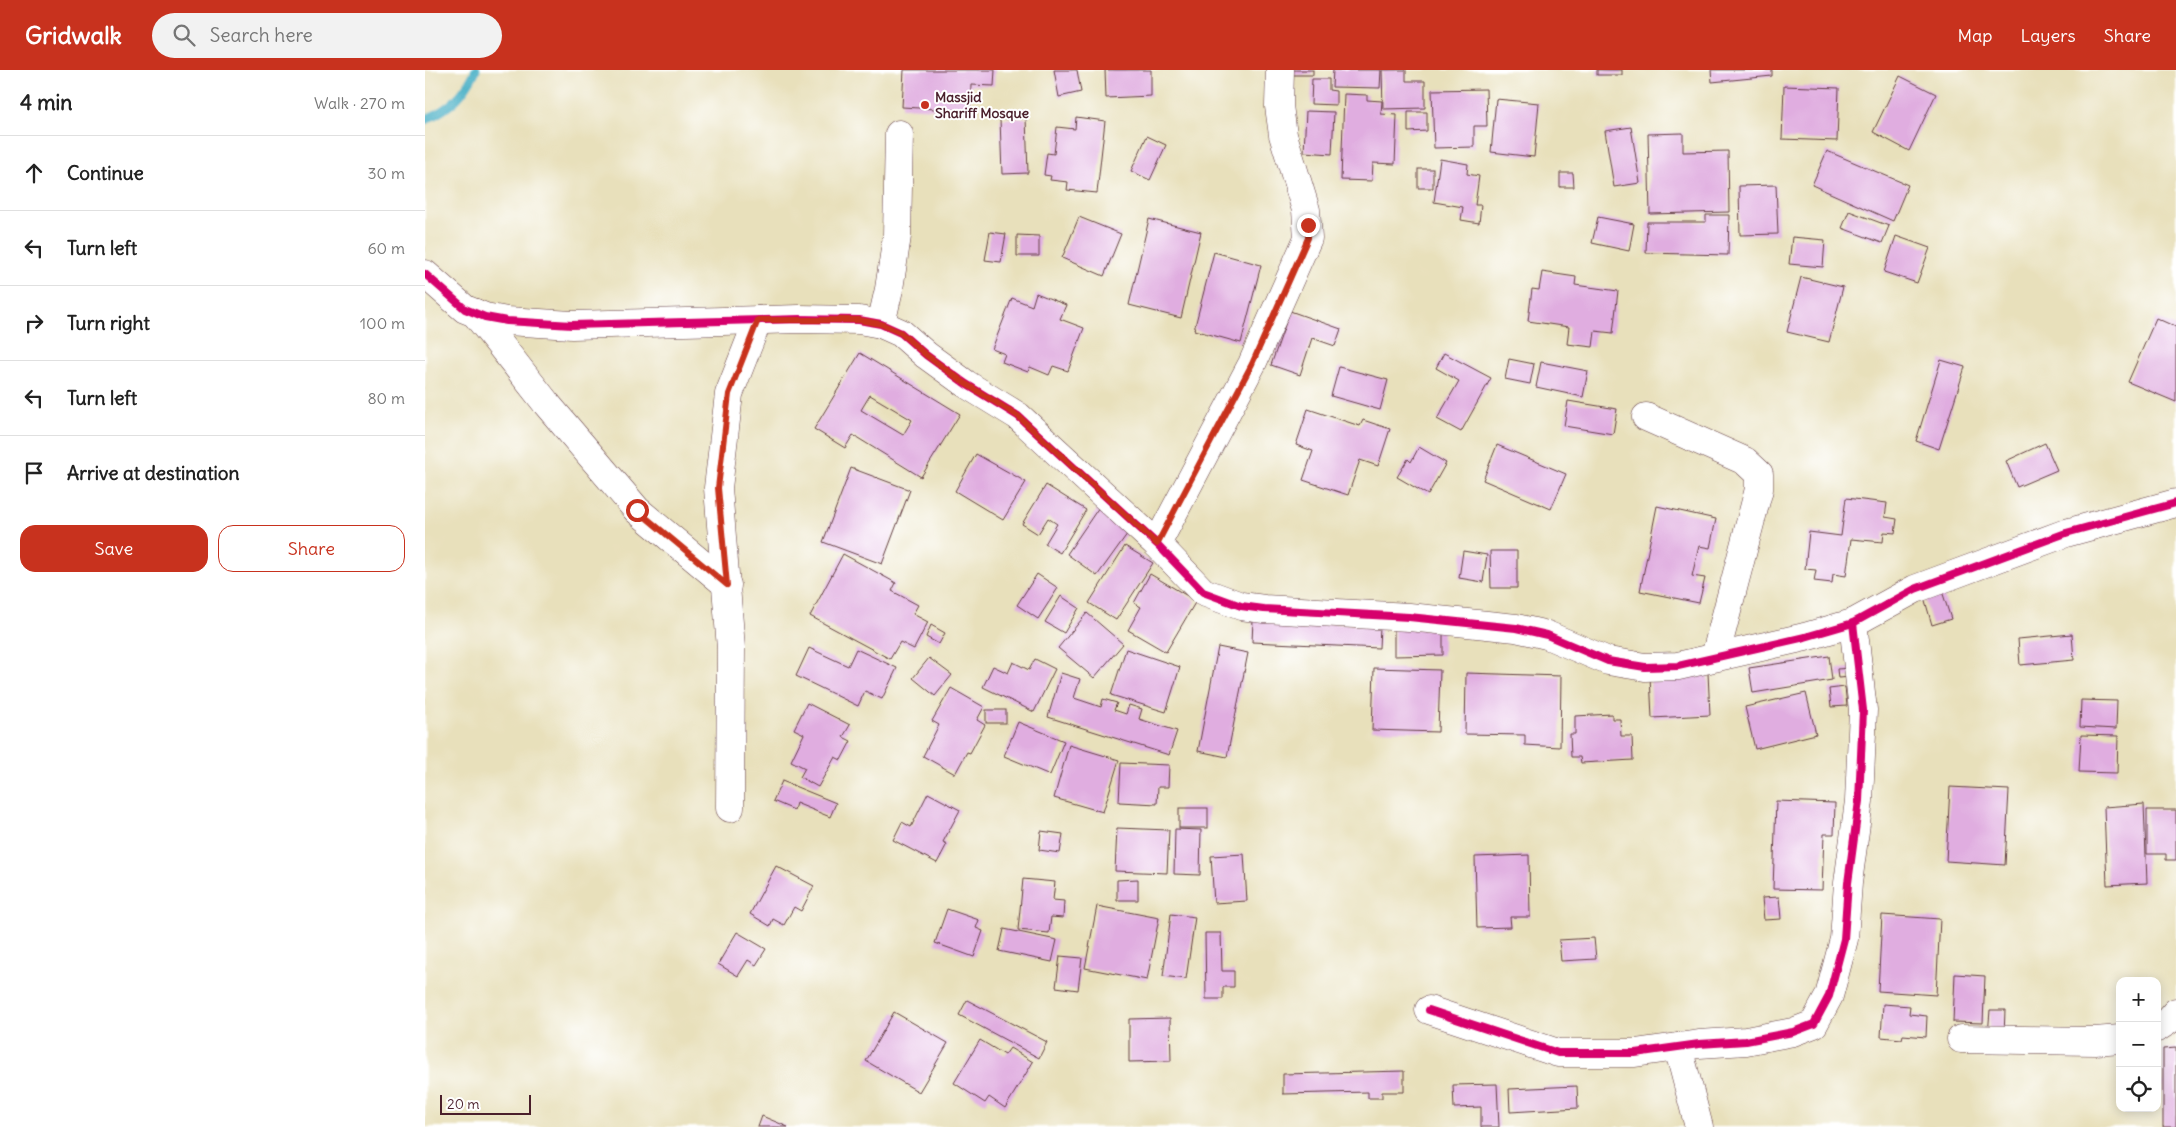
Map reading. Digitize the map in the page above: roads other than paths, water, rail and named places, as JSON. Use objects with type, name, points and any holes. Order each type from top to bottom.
[{"type":"street","points":[[1157,544],[1248,372],[1308,238],[1306,210],[1283,135],[1279,106],[1280,70]]},
{"type":"street","points":[[881,324],[889,289],[897,236],[899,134]]},
{"type":"street","points":[[425,274],[456,303],[475,313],[507,321],[572,325],[758,320],[859,320],[881,324],[901,333],[926,355],[966,384],[1018,416],[1157,544],[1203,592],[1241,606],[1409,617],[1516,628],[1547,635],[1608,661],[1645,667],[1679,666],[1805,637],[1853,623],[1915,589],[2066,533],[2176,503]]},
{"type":"street","points":[[475,313],[547,403],[637,510],[727,585]]},
{"type":"street","points":[[730,808],[731,648],[718,488],[729,394],[758,320]]},
{"type":"street","points":[[1646,417],[1745,461],[1759,474],[1757,498],[1715,657]]},
{"type":"street","points":[[1429,1010],[1558,1053],[1635,1053],[1745,1041],[1793,1032],[1814,1024],[1829,996],[1844,939],[1848,883],[1859,801],[1863,710],[1853,623]]},
{"type":"street","points":[[2161,1025],[2176,1012]]},
{"type":"street","points":[[1961,1040],[2095,1041],[2116,1039]]},
{"type":"street","points":[[1679,1047],[1699,1127]]},
{"type":"waterway","points":[[425,120],[456,100],[476,70]]},
{"type":"place","name":"Massjid Shariff Mosque","points":[[925,105]]}]
